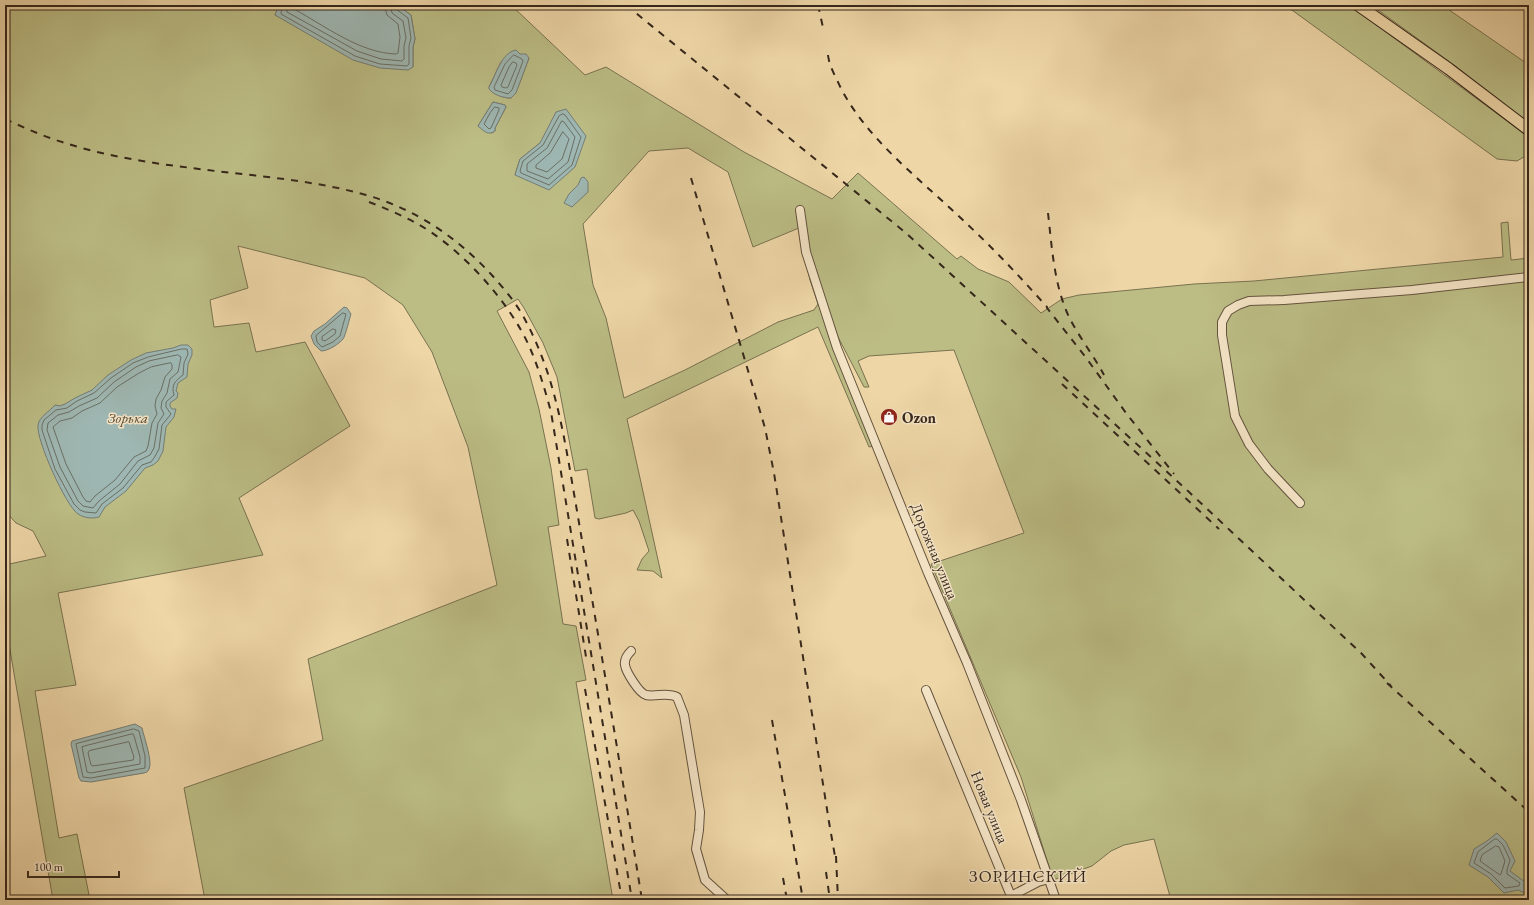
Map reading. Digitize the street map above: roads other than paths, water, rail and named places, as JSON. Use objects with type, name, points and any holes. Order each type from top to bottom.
[{"type":"main road","points":[[1358,5],[1449,69],[1529,130]]},
{"type":"street","name":"Дорожная улица","points":[[800,210],[806,252],[837,348],[928,573],[967,663],[1021,800],[1056,900]]},
{"type":"street","points":[[1300,503],[1268,469],[1248,444],[1235,416],[1222,335],[1222,322],[1228,312],[1238,305],[1249,301],[1284,300],[1412,290],[1529,277]]},
{"type":"street","points":[[631,651],[626,657],[625,666],[629,675],[642,693],[648,695],[671,694],[677,697],[684,714],[700,812],[696,849],[705,880],[727,900]]},
{"type":"street","name":"Новая улица","points":[[926,690],[1011,896],[1038,882],[1049,879]]},
{"type":"water","points":[[279,5],[397,5],[411,15],[415,39],[413,47],[413,67],[408,70],[380,68],[353,60],[275,15]]},
{"type":"water","points":[[516,50],[520,54],[526,54],[529,58],[516,93],[511,98],[499,96],[493,93],[489,87],[506,55]]},
{"type":"water","points":[[493,102],[505,105],[506,107],[495,128],[495,131],[488,133],[478,126]]},
{"type":"water","points":[[566,109],[586,136],[575,167],[549,190],[515,175],[520,159],[540,143],[556,112]]},
{"type":"water","points":[[584,177],[588,182],[588,192],[572,207],[564,203],[569,194],[578,185],[581,178]]},
{"type":"water","points":[[344,307],[347,308],[351,314],[344,337],[333,347],[321,351],[314,344],[311,336],[314,331],[325,324]]},
{"type":"water","points":[[181,345],[188,345],[192,349],[192,355],[188,364],[187,377],[178,383],[176,391],[178,393],[177,398],[170,403],[172,409],[176,409],[174,417],[166,427],[163,451],[158,461],[145,468],[126,491],[105,507],[99,517],[88,518],[78,514],[66,499],[47,458],[39,433],[38,425],[40,419],[55,405],[60,406],[65,404],[92,390],[108,375],[131,360],[146,353]]},
{"type":"water","points":[[135,724],[142,728],[150,761],[148,771],[144,773],[91,782],[81,781],[71,744],[72,741]]},
{"type":"water","points":[[1497,833],[1506,842],[1515,861],[1510,871],[1529,885],[1527,894],[1518,890],[1504,893],[1488,877],[1469,865],[1474,849]]},
{"type":"railway","points":[[626,5],[906,233],[1188,491],[1362,654],[1391,686]]},
{"type":"railway","points":[[818,5],[824,32]]},
{"type":"railway","points":[[828,55],[830,65],[837,80],[848,101],[862,121],[895,157],[988,244],[1047,307],[1126,413],[1174,474]]},
{"type":"railway","points":[[5,119],[58,141],[112,155],[160,164],[280,178],[323,185],[366,195],[384,201],[417,216],[448,236],[476,259],[507,292],[522,314],[532,334],[548,373],[559,413],[589,581],[642,900]]},
{"type":"railway","points":[[691,178],[765,428],[774,473],[836,862]]},
{"type":"railway","points":[[369,202],[416,223],[433,233],[450,246],[482,277],[497,295],[510,312],[530,348],[551,412],[632,900]]},
{"type":"railway","points":[[1048,213],[1054,266],[1064,305],[1069,317],[1104,375]]},
{"type":"railway","points":[[1062,384],[1219,529]]},
{"type":"railway","points":[[567,539],[587,663]]},
{"type":"railway","points":[[1387,683],[1529,812]]},
{"type":"railway","points":[[585,689],[622,900]]},
{"type":"railway","points":[[772,720],[803,900]]},
{"type":"railway","points":[[836,856],[838,900]]},
{"type":"railway","points":[[826,872],[830,900]]},
{"type":"railway","points":[[783,878],[787,900]]},
{"type":"place","name":"Ozon","points":[[889,417]]},
{"type":"district","name":"ЗОРИНСКИЙ","points":[[1028,876]]},
{"type":"park label","name":"Зорька","points":[[128,417]]}]
